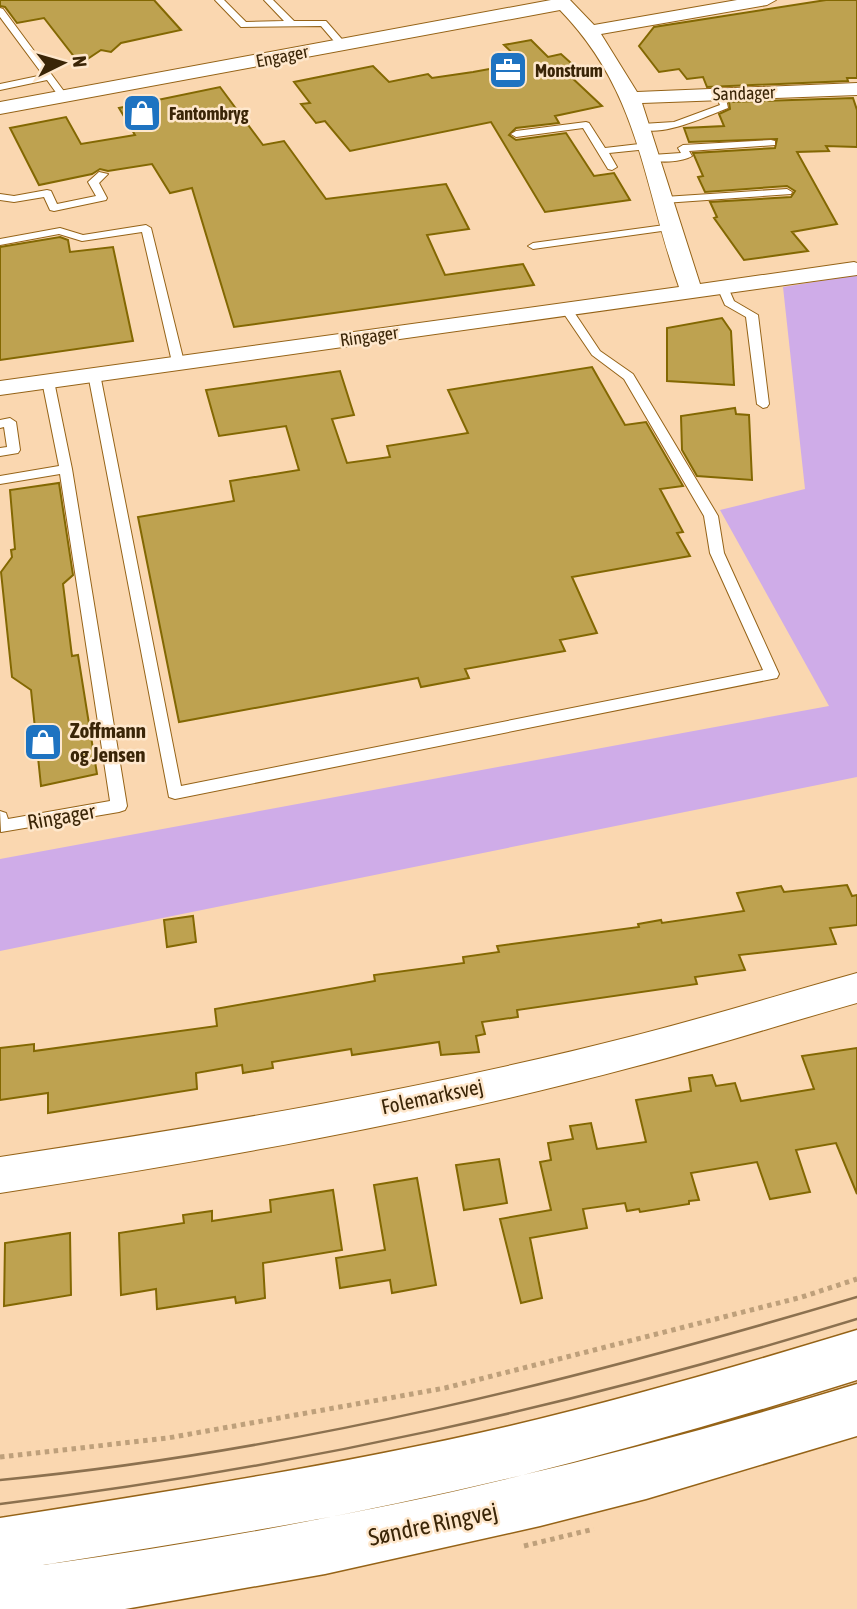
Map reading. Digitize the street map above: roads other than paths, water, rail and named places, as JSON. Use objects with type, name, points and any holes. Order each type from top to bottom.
[{"type":"main road","points":[[0,1545],[241,1507],[510,1452],[756,1386],[857,1355]]},
{"type":"main road","name":"Søndre Ringvej","points":[[0,1599],[253,1562],[515,1507],[767,1439],[857,1410]]},
{"type":"street","points":[[590,31],[767,0]]},
{"type":"street","points":[[562,2],[590,31],[612,62],[631,98],[691,290]]},
{"type":"street","name":"Engager","points":[[0,108],[562,2]]},
{"type":"street","name":"Sandager","points":[[631,98],[857,89]]},
{"type":"street","name":"Ringager","points":[[0,388],[854,269]]},
{"type":"street","name":"Folemarksvej","points":[[0,1175],[143,1153],[427,1098],[632,1052],[857,988]]},
{"type":"lane","points":[[219,0],[244,25],[323,23],[342,45]]},
{"type":"lane","points":[[268,0],[292,24]]},
{"type":"lane","points":[[0,11],[63,96]]},
{"type":"lane","points":[[0,86],[49,77]]},
{"type":"lane","points":[[642,127],[675,125],[725,106],[720,94]]},
{"type":"lane","points":[[516,134],[586,125],[612,167]]},
{"type":"lane","points":[[603,151],[687,156],[683,148],[772,142]]},
{"type":"lane","points":[[0,197],[14,199],[47,193],[54,208],[102,198],[93,182],[103,174]]},
{"type":"lane","points":[[664,200],[787,192]]},
{"type":"lane","points":[[533,246],[672,227]]},
{"type":"lane","points":[[0,242],[60,231],[82,238],[146,228],[178,362]]},
{"type":"lane","points":[[723,287],[729,303],[752,315],[763,404]]},
{"type":"lane","points":[[94,374],[175,793],[772,674],[717,553],[711,516],[629,377],[596,353],[566,308]]},
{"type":"lane","name":"Ringager","points":[[0,817],[1,826],[119,806],[66,469],[48,381]]},
{"type":"lane","points":[[0,424],[10,422],[15,450],[0,452]]},
{"type":"lane","points":[[0,480],[66,469]]},
{"type":"tram line","points":[[0,1480],[109,1468],[217,1451],[433,1409],[646,1357],[857,1297]]},
{"type":"tram line","points":[[0,1504],[218,1472],[433,1431],[645,1380],[857,1319]]},
{"type":"place","name":"Monstrum","points":[[508,70]]},
{"type":"place","name":"Fantombryg","points":[[142,113]]},
{"type":"place","name":"Zoffmann og Jensen","points":[[43,742]]}]
